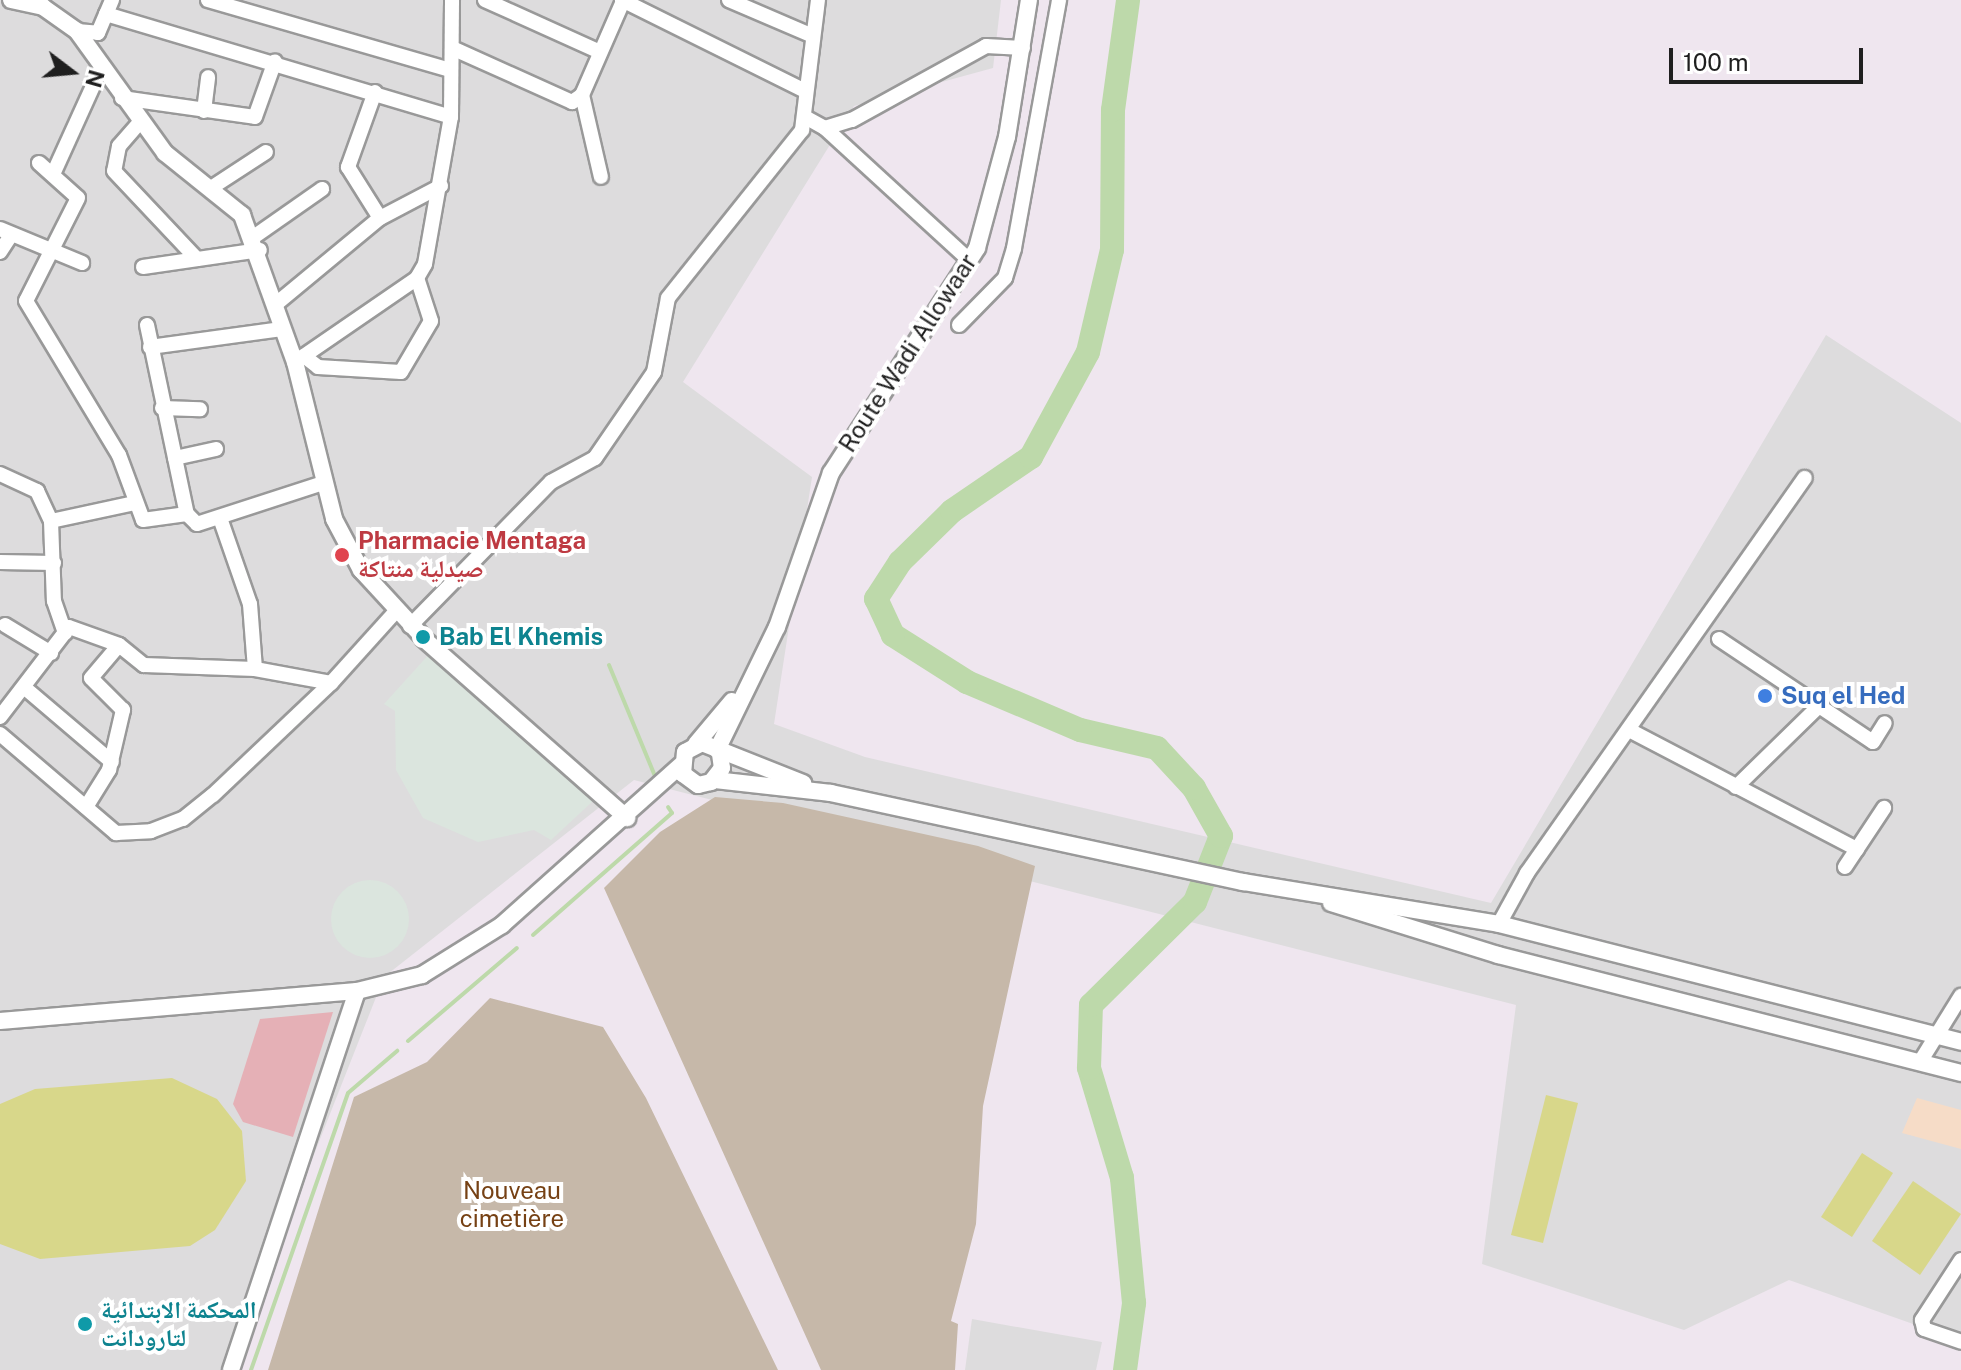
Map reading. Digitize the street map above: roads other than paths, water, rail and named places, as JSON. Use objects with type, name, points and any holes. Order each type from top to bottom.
[{"type":"street","points":[[11,0],[44,4],[77,31],[122,98],[165,153],[214,186],[257,243],[282,329],[300,359],[320,484],[361,570],[418,633],[627,818]]},
{"type":"street","points":[[208,0],[451,70]]},
{"type":"street","points":[[300,359],[318,367],[401,372],[431,321],[417,278],[441,186],[451,117],[452,0]]},
{"type":"street","points":[[485,0],[600,52]]},
{"type":"street","points":[[452,48],[572,102],[582,95],[623,0],[649,5],[805,91]]},
{"type":"street","points":[[729,0],[751,4],[813,36]]},
{"type":"street","points":[[418,633],[551,482],[595,458],[654,372],[674,290],[799,136],[805,117],[805,91],[818,0]]},
{"type":"street","name":"Route Wadi Allowaar","points":[[719,752],[741,691],[777,627],[831,473],[970,261],[998,184],[1029,0]]},
{"type":"street","points":[[959,325],[1005,278],[1014,248],[1059,0]]},
{"type":"street","points":[[77,31],[98,33],[109,7],[451,117]]},
{"type":"street","points":[[825,128],[986,46],[1023,48]]},
{"type":"street","points":[[122,98],[204,111],[259,114],[275,61]]},
{"type":"street","points":[[54,172],[102,66]]},
{"type":"street","points":[[204,111],[208,77]]},
{"type":"street","points":[[375,92],[348,167],[380,218]]},
{"type":"street","points":[[582,95],[601,177]]},
{"type":"street","points":[[805,117],[825,128],[970,261]]},
{"type":"street","points":[[140,122],[119,146],[114,171],[197,259]]},
{"type":"street","points":[[214,186],[266,152]]},
{"type":"street","points":[[39,163],[54,172],[78,198],[26,301],[93,406],[143,520],[187,514]]},
{"type":"street","points":[[276,304],[380,218],[441,186]]},
{"type":"street","points":[[143,267],[197,259],[257,243],[322,189]]},
{"type":"street","points":[[0,252],[5,232],[50,255],[82,263]]},
{"type":"street","points":[[300,359],[417,278]]},
{"type":"street","points":[[147,325],[162,408],[187,514],[197,524],[320,484]]},
{"type":"street","points":[[150,347],[282,329]]},
{"type":"street","points":[[162,408],[200,409]]},
{"type":"street","points":[[175,458],[216,449]]},
{"type":"street","points":[[0,474],[37,491],[51,521],[55,612],[65,633]]},
{"type":"street","points":[[1499,924],[1527,873],[1631,731],[1805,478]]},
{"type":"street","points":[[51,521],[134,503]]},
{"type":"street","points":[[220,518],[250,604],[255,669]]},
{"type":"street","points":[[0,562],[54,563]]},
{"type":"street","points":[[0,734],[121,834],[170,826],[331,683],[396,611]]},
{"type":"street","points":[[5,625],[51,653]]},
{"type":"street","points":[[2,709],[25,688],[65,633],[79,626],[119,645],[144,665],[255,669],[331,683]]},
{"type":"street","points":[[1719,639],[1873,742],[1885,723]]},
{"type":"street","points":[[86,807],[112,762],[123,708],[91,678],[119,645]]},
{"type":"street","points":[[25,688],[112,762]]},
{"type":"street","name":"Route Wadi Allowaar","points":[[696,744],[741,691]]},
{"type":"street","points":[[1736,787],[1818,707]]},
{"type":"street","points":[[1631,731],[1857,849]]},
{"type":"street","points":[[0,1021],[357,991],[422,975],[461,955],[649,800],[696,744],[831,793]]},
{"type":"street","points":[[715,780],[719,752]]},
{"type":"street","points":[[681,765],[693,783]]},
{"type":"street","points":[[649,800],[693,783],[715,780],[831,793],[1243,882],[1499,924],[1961,1042]]},
{"type":"street","points":[[1845,867],[1884,808]]},
{"type":"street","points":[[1307,894],[1471,947],[1961,1073]]},
{"type":"street","points":[[231,1370],[357,991]]},
{"type":"street","points":[[1920,1062],[1961,996]]},
{"type":"street","points":[[1961,1260],[1922,1320],[1924,1329],[1961,1342]]},
{"type":"waterway","points":[[1125,1370],[1134,1303],[1122,1178],[1089,1068],[1091,1005],[1195,902],[1221,836],[1194,788],[1157,748],[1080,730],[967,682],[893,635],[876,599],[900,562],[952,511],[1031,457],[1088,352],[1112,250],[1113,110],[1128,0]]},
{"type":"waterway","points":[[609,665],[657,781]]},
{"type":"waterway","points":[[533,935],[672,813],[668,807]]},
{"type":"waterway","points":[[408,1041],[517,948]]},
{"type":"waterway","points":[[251,1370],[348,1093],[397,1051]]},
{"type":"place","name":"Pharmacie Mentaga صيدلية منتاكة","points":[[342,555]]},
{"type":"place","name":"Bab El Khemis","points":[[423,637]]},
{"type":"place","name":"Suq el Hed","points":[[1765,696]]},
{"type":"place","name":"المحكمة الابتدائية لتارودانت","points":[[85,1324]]},
{"type":"park label","name":"Nouveau cimetière","points":[[512,1205]]}]
